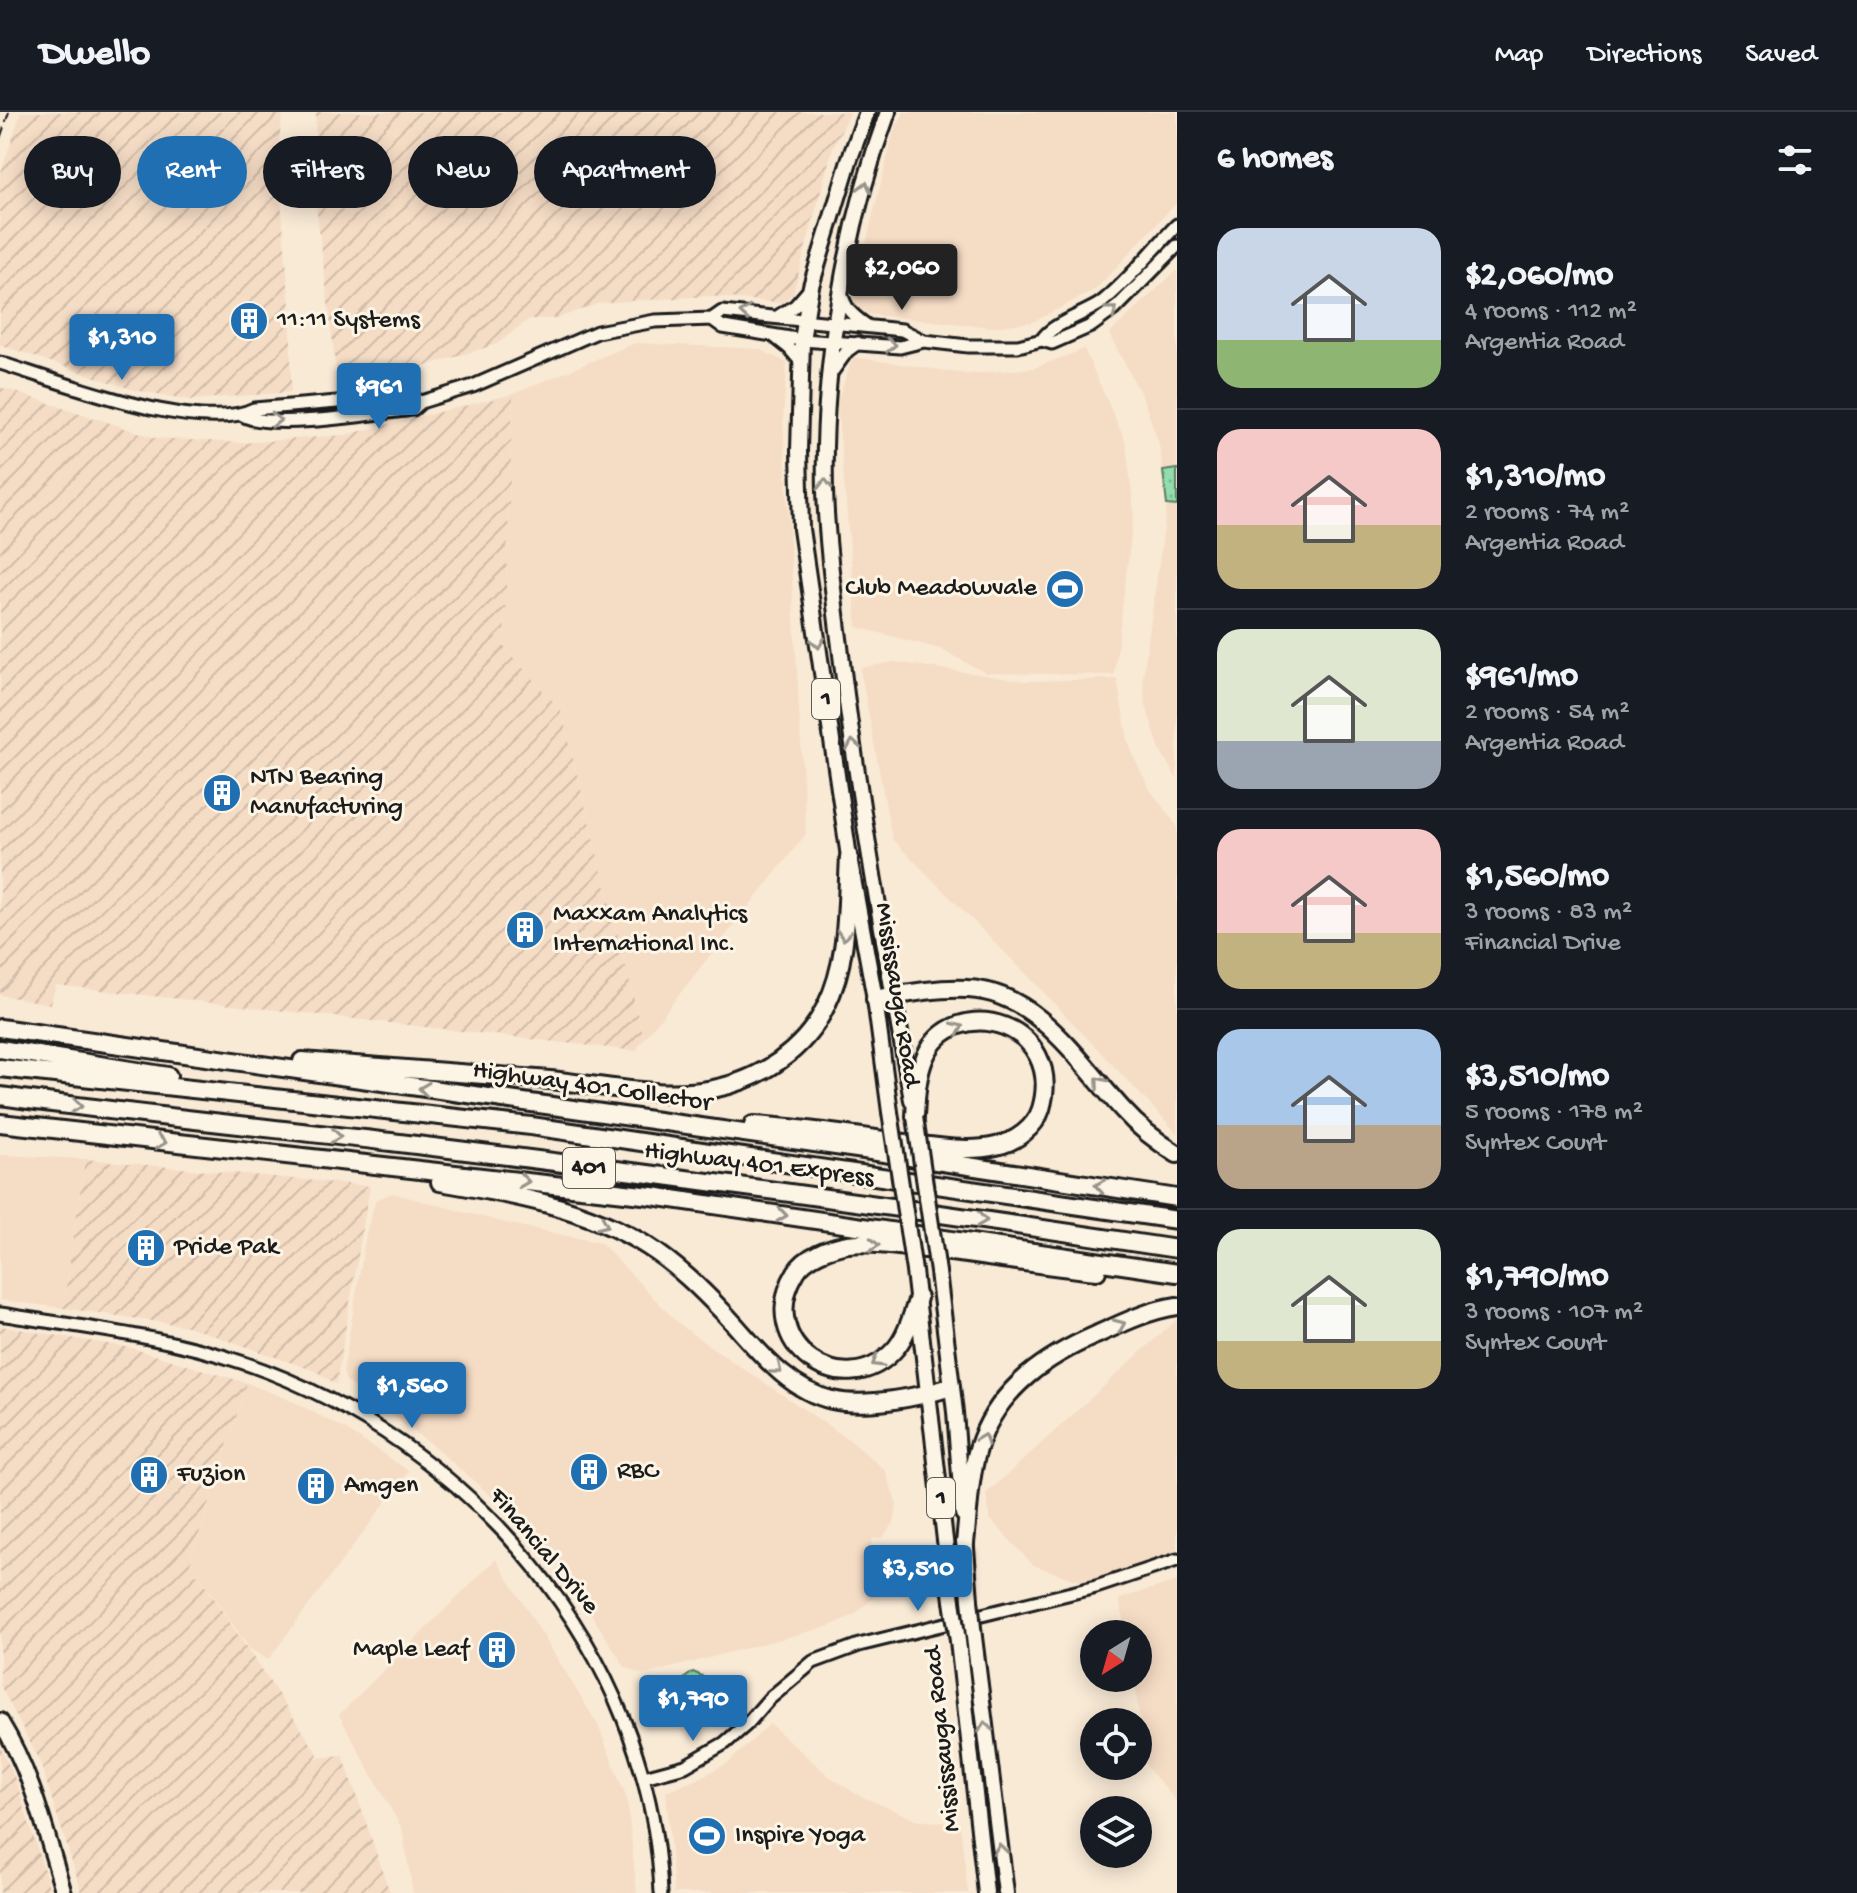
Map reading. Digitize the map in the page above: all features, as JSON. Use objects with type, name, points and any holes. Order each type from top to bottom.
[{"type":"highway","points":[[6,1029],[294,1061],[652,1091],[711,1089],[750,1078],[773,1065],[803,1040],[825,1008],[843,954],[849,857]]},
{"type":"highway","points":[[875,999],[969,989],[1009,999],[1044,1022],[1126,1114],[1177,1154]]},
{"type":"highway","points":[[612,1116],[779,1127],[970,1150],[998,1146],[1024,1134],[1039,1114],[1045,1091],[1043,1064],[1027,1039],[1006,1025],[982,1020],[957,1026],[939,1039],[926,1054],[917,1080],[915,1117]]},
{"type":"highway","name":"Highway 401 Collector","points":[[6,1029],[864,1150],[1177,1198]]},
{"type":"highway","points":[[0,1049],[335,1103]]},
{"type":"highway","name":"Highway 401 Express","points":[[0,1068],[546,1128],[1177,1220]]},
{"type":"highway","name":"Highway 401 Express","points":[[0,1096],[393,1142],[988,1220],[1177,1249]]},
{"type":"highway","name":"401","points":[[0,1123],[652,1196],[1177,1273]]},
{"type":"highway","points":[[280,1155],[484,1189],[561,1209],[624,1233],[671,1263],[702,1290],[771,1365],[800,1387],[832,1400],[861,1402],[929,1394],[951,1387]]},
{"type":"highway","points":[[918,1298],[907,1330],[897,1347],[881,1363],[859,1372],[834,1371],[811,1362],[796,1347],[785,1324],[785,1290],[798,1267],[824,1251],[850,1243],[953,1252],[1177,1280]]},
{"type":"highway","points":[[965,1543],[972,1479],[981,1440],[995,1412],[1013,1389],[1037,1367],[1064,1349],[1139,1316],[1177,1306]]},
{"type":"main road","name":"Mississauga Road","points":[[867,112],[811,286],[802,340],[801,529],[849,857],[875,999],[918,1298],[986,1893]]},
{"type":"main road","name":"Mississauga Road","points":[[888,112],[872,163],[835,322],[829,376],[825,492],[848,711],[938,1272],[974,1637],[1006,1893]]},
{"type":"main road","points":[[0,1721],[25,1766],[64,1893]]},
{"type":"street","points":[[1042,340],[1047,332],[1084,315],[1103,301],[1177,225]]},
{"type":"street","points":[[712,319],[723,327],[774,336],[900,347],[924,341],[995,347],[1042,340],[1052,343],[1100,320],[1131,295],[1177,246]]},
{"type":"street","points":[[780,316],[795,306],[811,286]]},
{"type":"street","points":[[841,290],[844,304],[851,314],[866,325]]},
{"type":"street","points":[[0,363],[180,416],[243,415],[251,420],[338,418],[413,409],[421,402],[473,386],[597,332],[655,321],[712,319],[722,312],[902,330],[924,341]]},
{"type":"street","points":[[774,336],[801,362]]},
{"type":"street","points":[[829,376],[847,351],[858,343]]},
{"type":"street","name":"Financial Drive","points":[[0,1314],[161,1340],[245,1363],[341,1406],[413,1452],[461,1491],[498,1526],[541,1576],[598,1662],[620,1709],[644,1777],[652,1812],[661,1893]]},
{"type":"street","points":[[644,1777],[685,1766],[725,1743],[769,1699],[813,1662],[859,1645],[1096,1587],[1177,1560]]},
{"type":"shaded area","points":[[21,112],[283,112],[280,136],[263,136],[263,208],[282,208],[291,319],[291,392],[191,400],[134,390],[0,345],[0,175]]},
{"type":"shaded area","points":[[316,112],[850,112],[832,150],[793,294],[782,303],[708,296],[600,303],[555,319],[529,319],[497,344],[380,380],[338,385],[316,208],[392,208],[392,136],[315,136]]},
{"type":"shaded area","points":[[904,112],[1177,112],[1177,202],[1096,289],[1033,322],[991,327],[864,314],[851,303],[894,131]]},
{"type":"shaded area","points":[[1177,270],[1177,469],[1163,471],[1159,444],[1143,398],[1109,334]]},
{"type":"shaded area","points":[[635,343],[759,349],[787,363],[783,418],[806,834],[644,1039],[561,710],[504,647],[513,394]]},
{"type":"shaded area","points":[[1084,349],[1126,443],[1134,511],[1114,675],[986,673],[940,649],[857,627],[837,403],[853,357],[967,374],[1034,368]]},
{"type":"shaded area","points":[[0,387],[156,438],[242,443],[345,435],[513,394],[504,647],[561,710],[644,1039],[636,1051],[56,985],[50,1004],[0,995]]},
{"type":"shaded area","points":[[1167,505],[1177,506],[1177,779],[1160,750],[1145,703],[1143,677]]},
{"type":"shaded area","points":[[894,662],[1025,681],[1117,679],[1128,740],[1135,760],[1149,788],[1177,826],[1177,1133],[1036,984],[892,839],[860,668]]},
{"type":"shaded area","points":[[0,1155],[85,1159],[63,1308],[0,1300]]},
{"type":"shaded area","points":[[85,1159],[370,1186],[336,1384],[315,1371],[187,1326],[63,1308]]},
{"type":"shaded area","points":[[392,1193],[506,1223],[601,1243],[676,1321],[851,1441],[885,1470],[897,1504],[894,1523],[882,1538],[872,1539],[877,1571],[876,1593],[872,1599],[854,1615],[830,1626],[644,1675],[625,1667],[566,1575],[523,1524],[436,1448],[346,1381],[343,1372],[367,1229],[376,1200]]},
{"type":"shaded area","points":[[1177,1319],[1177,1560],[1096,1587],[1033,1565],[990,1519],[986,1494]]},
{"type":"shaded area","points":[[0,1326],[131,1348],[247,1383],[190,1563],[318,1754],[316,1758],[343,1755],[390,1893],[82,1893],[40,1762],[0,1685]]},
{"type":"shaded area","points":[[247,1383],[292,1401],[345,1429],[409,1471],[268,1660],[249,1648],[190,1563]]},
{"type":"shaded area","points":[[496,1559],[598,1725],[627,1799],[637,1893],[413,1893],[402,1829],[339,1715]]},
{"type":"shaded area","points":[[1177,1581],[1177,1802],[1152,1773],[1152,1708],[1138,1708],[1136,1692],[1152,1692],[1152,1620],[1123,1620],[1119,1599]]},
{"type":"shaded area","points":[[770,1724],[829,1776],[856,1794],[917,1820],[960,1824],[968,1893],[674,1893],[666,1791],[698,1779],[729,1762]]},
{"type":"shaded area","points":[[0,1746],[16,1781],[51,1893],[0,1893]]},
{"type":"green space","points":[[1177,469],[1177,506],[1167,505],[1163,471]]},
{"type":"green space","points":[[693,1672],[702,1676],[697,1696],[681,1712],[669,1718],[662,1707]]},
{"type":"railway","points":[[0,139],[9,112]]},
{"type":"place","name":"11:11 Systems","points":[[249,321]]},
{"type":"place","name":"Club Meadowvale","points":[[1065,589]]},
{"type":"place","name":"NTN Bearing Manufacturing","points":[[222,793]]},
{"type":"place","name":"Maxxam Analytics International Inc.","points":[[525,930]]},
{"type":"place","name":"Pride Pak","points":[[146,1248]]},
{"type":"place","name":"RBC","points":[[589,1472]]},
{"type":"place","name":"Fuzion","points":[[149,1475]]},
{"type":"place","name":"Amgen","points":[[316,1486]]},
{"type":"place","name":"Maple Leaf","points":[[497,1650]]},
{"type":"place","name":"Inspire Yoga","points":[[707,1836]]}]
